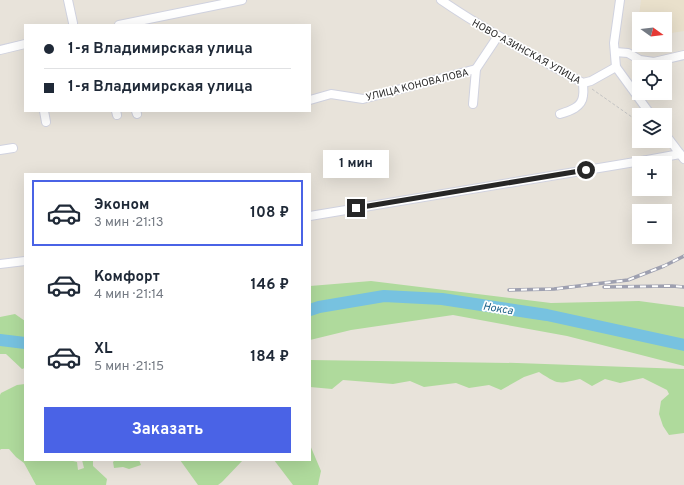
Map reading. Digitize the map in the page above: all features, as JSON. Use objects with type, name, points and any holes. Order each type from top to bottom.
[{"type":"street","points":[[68,0],[73,23]]},
{"type":"street","points":[[124,24],[242,0]]},
{"type":"street","name":"НОВО-АЗИНСКАЯ УЛИЦА","points":[[441,0],[498,36],[584,83],[591,81],[616,67]]},
{"type":"street","points":[[620,0],[615,32],[616,67],[646,108]]},
{"type":"street","name":"УЛИЦА КОНОВАЛОВА","points":[[473,104],[476,69],[498,36]]},
{"type":"street","points":[[0,50],[24,44]]},
{"type":"street","points":[[615,52],[628,54],[640,60],[654,62],[684,55]]},
{"type":"street","name":"УЛИЦА КОНОВАЛОВА","points":[[311,100],[331,94],[363,99],[476,69]]},
{"type":"street","points":[[560,114],[576,108],[581,104],[584,95],[582,88],[584,83]]},
{"type":"street","points":[[44,112],[46,122]]},
{"type":"street","points":[[672,143],[682,156]]},
{"type":"street","points":[[0,150],[13,148]]},
{"type":"street","points":[[311,216],[647,160],[682,156]]},
{"type":"street","points":[[0,264],[24,261]]},
{"type":"path","points":[[584,83],[632,117]]},
{"type":"shaded area","points":[[641,0],[684,0],[684,31],[672,33],[672,12],[639,12]]},
{"type":"green space","points":[[371,281],[551,303],[639,301],[684,307],[684,366],[567,336],[453,315],[351,330],[311,340],[311,286]]},
{"type":"green space","points":[[15,314],[24,320],[24,368],[22,369],[6,354],[0,354],[0,317]]},
{"type":"green space","points":[[311,360],[517,363],[684,369],[684,433],[669,435],[663,426],[659,414],[661,401],[669,394],[667,390],[643,378],[620,383],[605,379],[592,386],[580,379],[567,382],[555,381],[539,372],[524,377],[501,390],[489,385],[469,388],[456,383],[424,387],[410,381],[393,384],[343,380],[332,389],[311,387]]},
{"type":"green space","points":[[24,384],[24,461],[73,461],[77,462],[78,470],[84,468],[82,461],[93,461],[93,466],[107,479],[106,485],[36,485],[24,463],[9,449],[0,450],[0,395],[1,393],[17,385]]},
{"type":"green space","points":[[311,447],[321,471],[318,485],[293,485],[275,461],[311,461]]},
{"type":"green space","points":[[139,461],[141,465],[129,469],[123,467],[114,468],[113,462]]},
{"type":"green space","points":[[181,461],[242,461],[218,485],[198,485]]},
{"type":"waterway","name":"Нокса","points":[[311,310],[384,296],[442,299],[547,315],[684,345]]},
{"type":"waterway","name":"Нокса","points":[[0,340],[24,343]]},
{"type":"railway","points":[[509,290],[554,289],[628,280],[664,266],[684,256]]},
{"type":"railway","points":[[604,287],[684,287]]},
{"type":"route","points":[[356,208],[586,170]]}]
